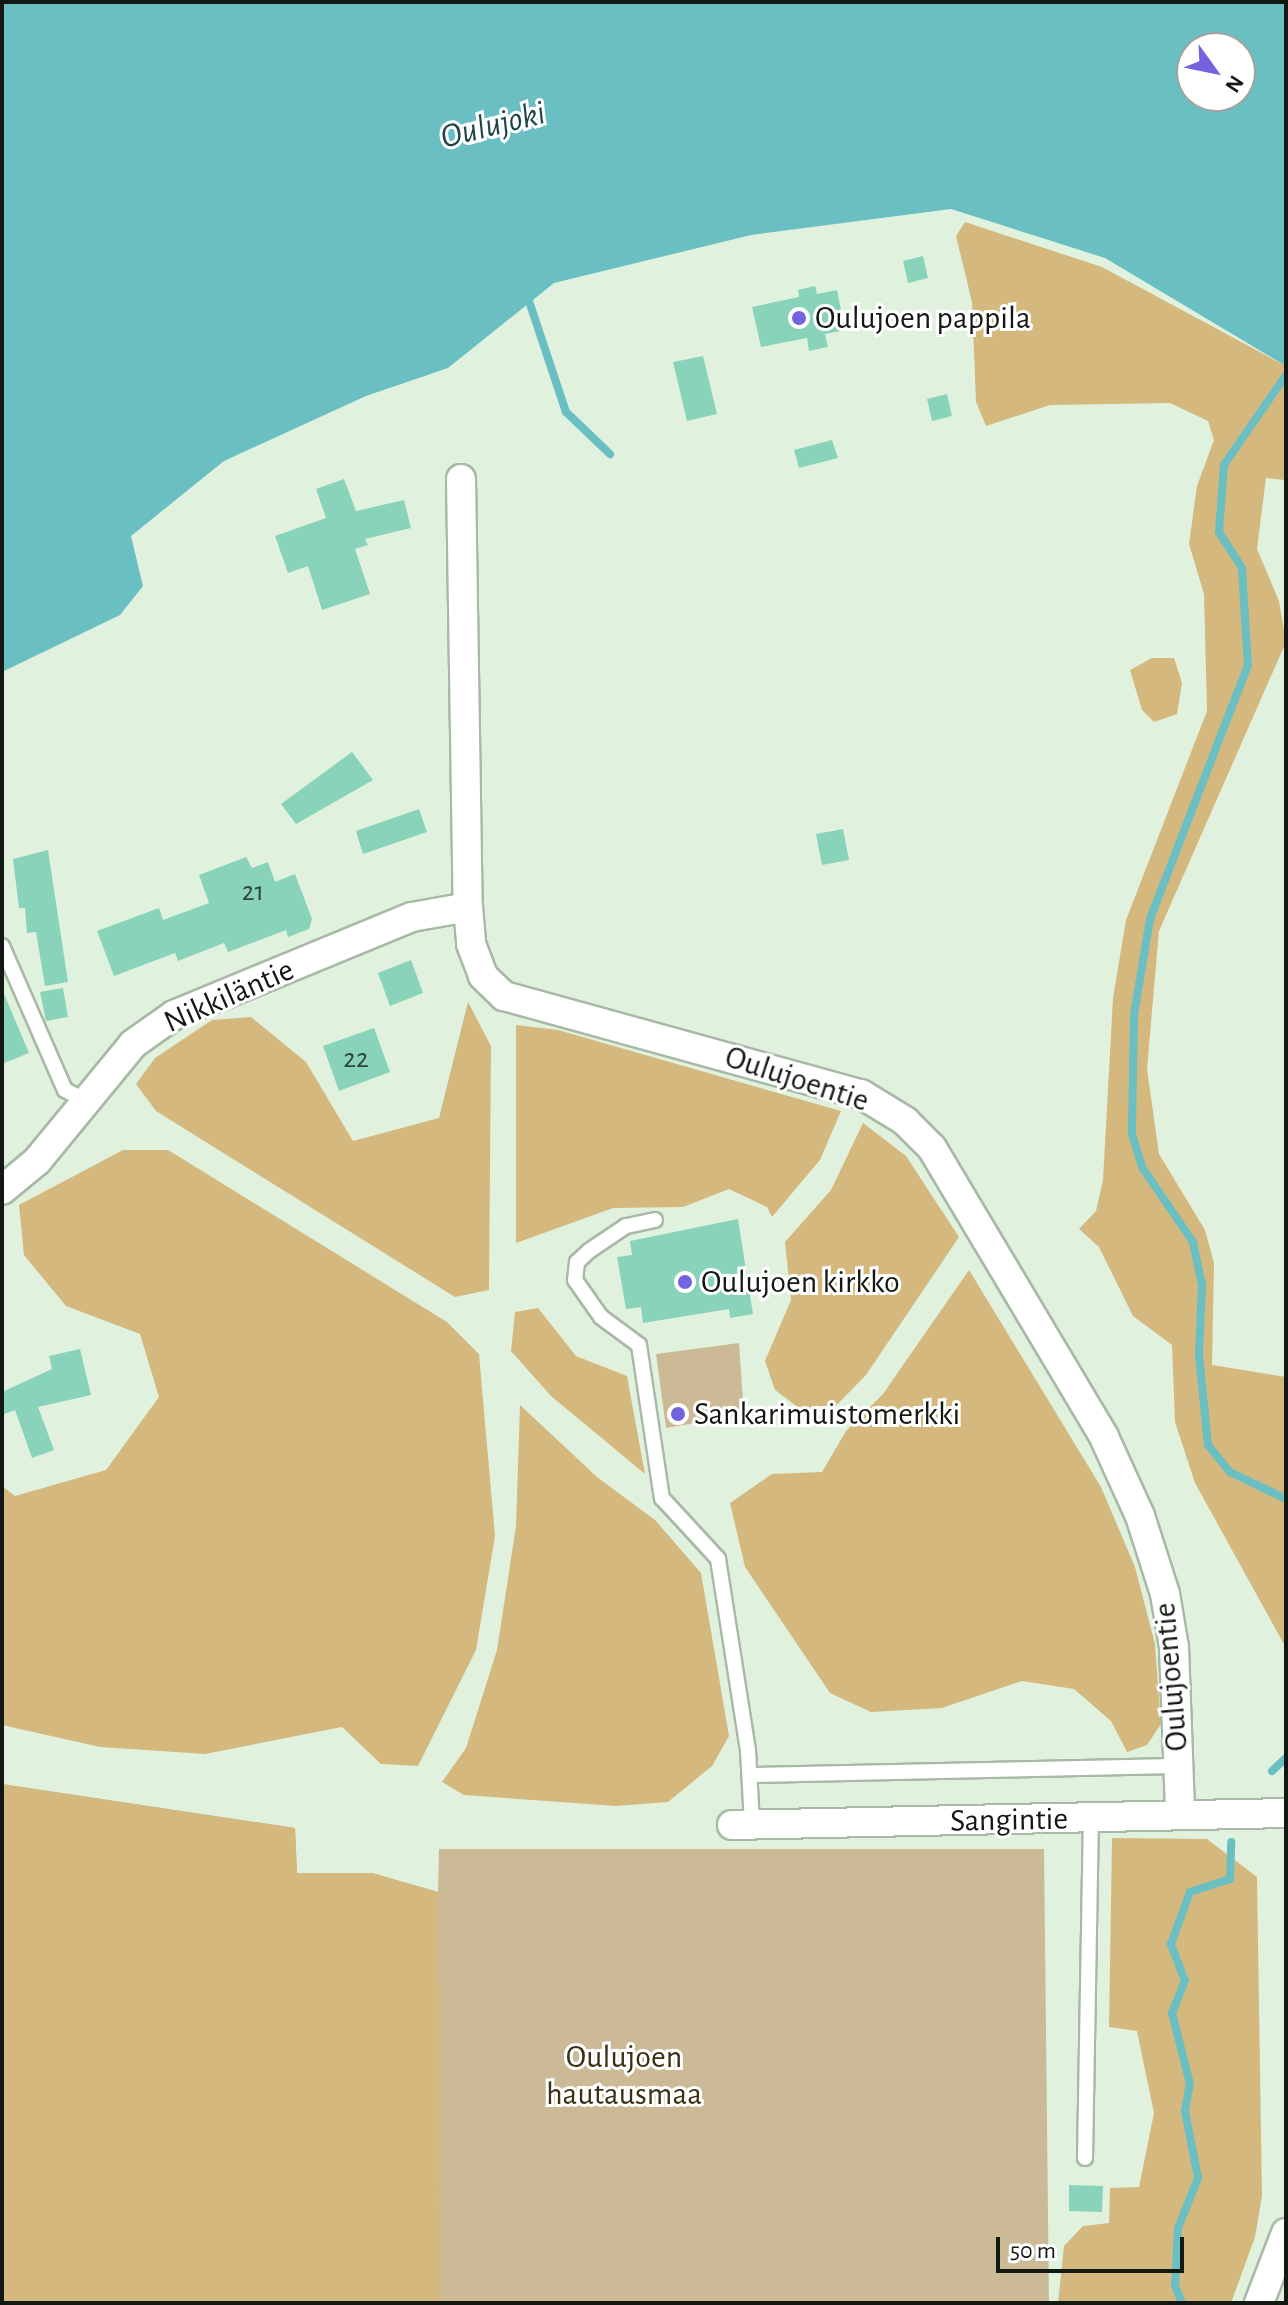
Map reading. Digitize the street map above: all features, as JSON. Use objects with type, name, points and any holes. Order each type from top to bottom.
[{"type":"street","name":"Oulujoentie","points":[[461,479],[468,907],[471,944],[483,976],[504,996],[861,1094],[905,1121],[932,1148],[1104,1437],[1140,1516],[1165,1594],[1174,1647],[1180,1814]]},
{"type":"street","name":"Nikkiläntie","points":[[2,1190],[37,1161],[133,1044],[174,1015],[412,917],[468,907]]},
{"type":"street","name":"Sangintie","points":[[742,1825],[1286,1813]]},
{"type":"street","points":[[1259,2303],[1286,2233]]},
{"type":"lane","points":[[2,946],[65,1090],[85,1100]]},
{"type":"lane","points":[[655,1220],[626,1226],[589,1251],[577,1262],[575,1280],[601,1317],[639,1345],[662,1498],[718,1559],[750,1775],[742,1825]]},
{"type":"lane","points":[[750,1775],[1179,1766]]},
{"type":"lane","points":[[1085,2158],[1091,1818]]},
{"type":"green space","points":[[739,1343],[744,1415],[666,1428],[656,1354]]},
{"type":"green space","name":"Oulujoen hautausmaa","points":[[2,1784],[295,1828],[297,1873],[372,1873],[438,1892],[439,1849],[1044,1849],[1049,2303],[2,2303]]},
{"type":"shaded area","points":[[965,222],[1102,267],[1286,366],[1286,468],[1284,480],[1266,478],[1257,549],[1279,601],[1286,642],[1159,931],[1147,1069],[1159,1154],[1205,1230],[1214,1263],[1212,1365],[1286,1377],[1286,1648],[1195,1483],[1175,1422],[1172,1345],[1133,1316],[1099,1247],[1079,1229],[1096,1211],[1103,1180],[1113,998],[1126,920],[1207,711],[1204,594],[1189,544],[1197,486],[1214,440],[1208,421],[1170,403],[1050,405],[986,426],[976,402],[972,302],[956,236]]},
{"type":"shaded area","points":[[1152,658],[1174,658],[1182,683],[1177,714],[1154,722],[1142,710],[1130,670]]},
{"type":"shaded area","points":[[468,1002],[491,1046],[489,1290],[455,1297],[156,1111],[136,1084],[155,1058],[212,1020],[251,1017],[306,1062],[353,1141],[439,1118]]},
{"type":"shaded area","points":[[516,1025],[558,1030],[841,1111],[820,1160],[772,1217],[767,1207],[729,1189],[683,1207],[613,1208],[516,1243]]},
{"type":"shaded area","points":[[863,1123],[906,1156],[959,1237],[866,1375],[819,1423],[775,1390],[765,1361],[791,1300],[785,1242],[831,1190]]},
{"type":"shaded area","points":[[123,1150],[168,1150],[447,1322],[479,1354],[495,1536],[476,1650],[418,1766],[381,1764],[342,1727],[205,1754],[100,1747],[2,1725],[2,1486],[15,1496],[106,1470],[159,1397],[140,1334],[66,1306],[24,1255],[19,1205]]},
{"type":"shaded area","points":[[969,1270],[1101,1487],[1135,1567],[1155,1644],[1161,1724],[1147,1745],[1127,1752],[1111,1721],[1074,1689],[1022,1681],[942,1708],[871,1712],[830,1693],[745,1567],[730,1503],[772,1474],[822,1472],[846,1431],[883,1394]]},
{"type":"shaded area","points":[[538,1308],[576,1356],[627,1376],[645,1474],[551,1396],[511,1351],[515,1312]]},
{"type":"shaded area","points":[[520,1405],[597,1477],[655,1520],[701,1573],[729,1736],[712,1766],[668,1802],[616,1806],[464,1795],[442,1782],[466,1748],[497,1650],[516,1526]]},
{"type":"shaded area","points":[[2,1784],[295,1828],[297,1873],[372,1873],[438,1892],[440,2303],[2,2303]]},
{"type":"shaded area","points":[[1112,1838],[1207,1839],[1257,1877],[1262,2196],[1255,2237],[1231,2303],[1058,2303],[1064,2246],[1083,2226],[1109,2223],[1110,2188],[1139,2187],[1154,2113],[1137,2031],[1109,2027]]},
{"type":"water","name":"Oulujoki","points":[[2,2],[1286,2],[1286,366],[1105,258],[951,209],[751,235],[554,283],[448,368],[366,396],[224,461],[131,536],[143,586],[120,615],[2,672]]},
{"type":"building","points":[[923,256],[928,278],[908,283],[903,261]]},
{"type":"building","name":"Oulujoen pappila","points":[[815,286],[817,294],[837,290],[845,330],[825,334],[828,347],[809,351],[807,338],[761,347],[752,307],[799,297],[798,290]]},
{"type":"building","points":[[703,356],[717,414],[687,421],[673,362]]},
{"type":"building","points":[[947,394],[952,416],[932,421],[927,399]]},
{"type":"building","points":[[832,440],[838,458],[799,468],[794,450]]},
{"type":"building","points":[[344,479],[356,511],[404,500],[411,528],[365,539],[368,545],[355,549],[370,594],[322,610],[308,566],[288,573],[275,536],[326,518],[316,489]]},
{"type":"building","points":[[352,752],[373,780],[296,824],[281,804]]},
{"type":"building","points":[[419,809],[427,832],[363,854],[356,831]]},
{"type":"building","points":[[843,829],[849,860],[822,865],[816,834]]},
{"type":"building","points":[[48,850],[68,982],[45,986],[36,932],[27,933],[25,908],[19,908],[13,859]]},
{"type":"building","points":[[246,857],[252,868],[268,862],[275,882],[295,874],[312,919],[309,929],[288,937],[286,930],[228,952],[224,943],[178,961],[175,953],[114,976],[97,931],[159,908],[163,920],[209,903],[199,875]]},
{"type":"building","points":[[411,960],[423,993],[390,1006],[378,973]]},
{"type":"building","points":[[63,988],[68,1017],[46,1021],[40,992]]},
{"type":"building","points":[[2,989],[29,1053],[2,1064]]},
{"type":"building","points":[[374,1028],[390,1072],[339,1091],[323,1046]]},
{"type":"building","name":"Oulujoen kirkko","points":[[738,1219],[753,1314],[730,1318],[729,1309],[643,1323],[641,1307],[626,1309],[617,1257],[632,1255],[630,1241]]},
{"type":"building","points":[[80,1349],[91,1395],[38,1407],[54,1450],[32,1458],[15,1410],[2,1415],[2,1392],[52,1369],[49,1356]]},
{"type":"building","points":[[1069,2185],[1103,2186],[1102,2212],[1069,2211]]},
{"type":"waterway","points":[[528,298],[566,412],[610,454]]},
{"type":"waterway","points":[[1286,375],[1224,465],[1219,532],[1242,568],[1248,665],[1150,919],[1134,1015],[1132,1134],[1142,1167],[1193,1242],[1202,1285],[1199,1355],[1208,1445],[1230,1472],[1286,1499]]},
{"type":"waterway","points":[[1272,1771],[1286,1758]]},
{"type":"waterway","points":[[1182,2303],[1175,2286],[1178,2228],[1198,2178],[1185,2111],[1190,2084],[1172,2013],[1185,1981],[1171,1944],[1190,1892],[1230,1879],[1231,1842]]},
{"type":"place","name":"Oulujoen pappila","points":[[799,318]]},
{"type":"place","name":"Oulujoen kirkko","points":[[685,1282]]},
{"type":"place","name":"Sankarimuistomerkki","points":[[678,1414]]}]
